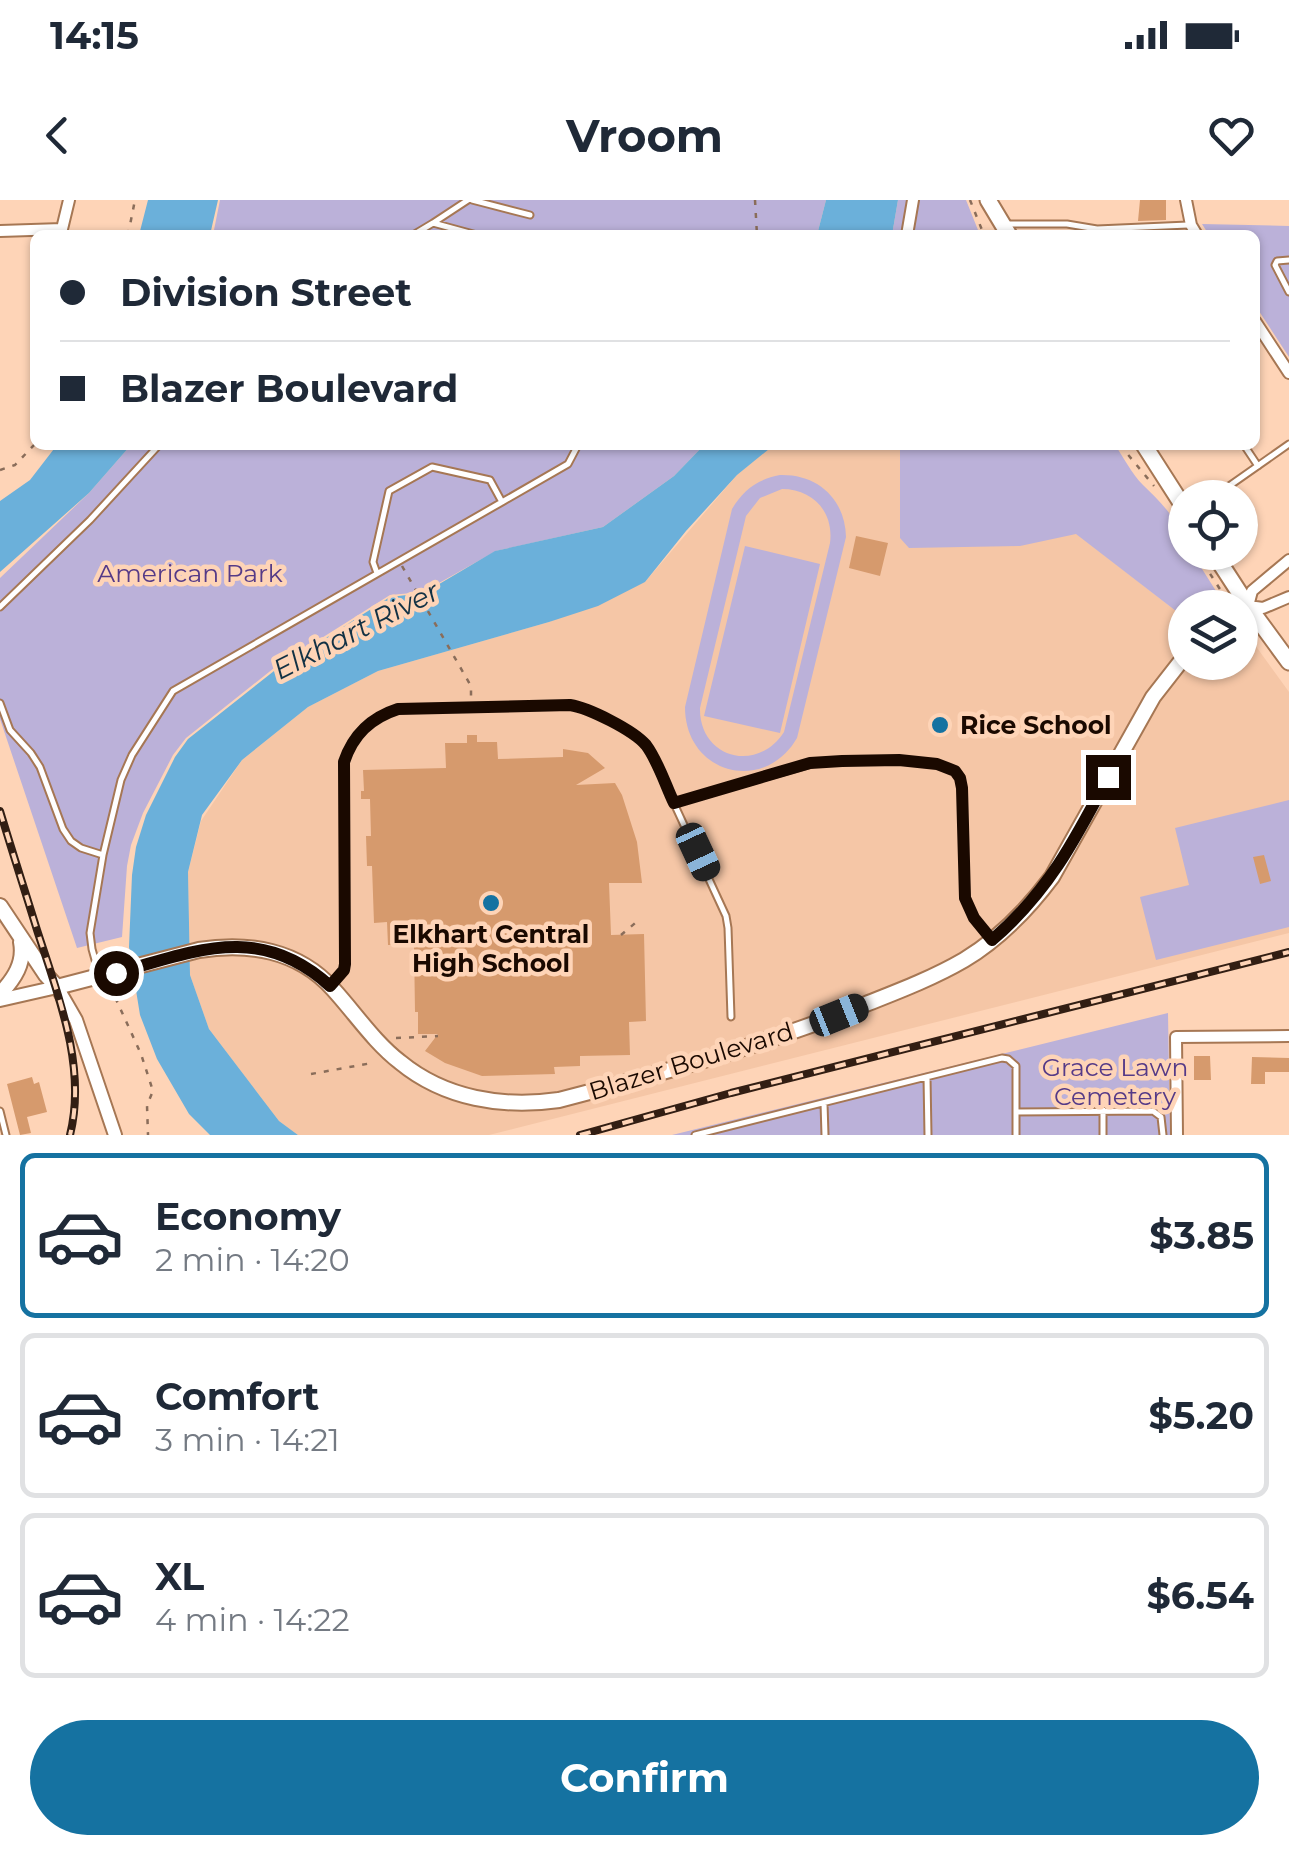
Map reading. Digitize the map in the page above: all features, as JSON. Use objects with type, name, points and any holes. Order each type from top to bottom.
[{"type":"main road","points":[[988,200],[1006,230]]},
{"type":"main road","points":[[1147,450],[1168,490]]},
{"type":"main road","points":[[1258,622],[1282,644],[1289,662]]},
{"type":"main road","name":"Blazer Boulevard","points":[[57,988],[108,979],[199,950],[244,946],[280,954],[315,972],[400,1063],[465,1096],[536,1103],[587,1093],[803,1028],[921,982],[992,940],[1038,896],[1052,876],[1153,697],[1168,678]]},
{"type":"main road","points":[[0,906],[57,988]]},
{"type":"main road","points":[[0,997],[21,963],[20,936]]},
{"type":"street","points":[[1,226],[62,228],[69,200]]},
{"type":"street","points":[[907,230],[913,200]]},
{"type":"street","points":[[1186,200],[1195,230]]},
{"type":"street","points":[[1260,337],[1289,373]]},
{"type":"street","points":[[1253,590],[1289,560]]},
{"type":"street","points":[[1258,608],[1289,597]]},
{"type":"street","points":[[0,997],[57,988],[76,1020],[115,1135]]},
{"type":"street","points":[[1178,1135],[1176,1037],[1289,1036]]},
{"type":"lane","points":[[421,230],[470,200],[530,215]]},
{"type":"lane","points":[[433,223],[459,230]]},
{"type":"lane","points":[[1006,230],[1068,224],[1091,230]]},
{"type":"lane","points":[[1289,260],[1275,266],[1289,292]]},
{"type":"lane","points":[[1238,480],[1289,444]]},
{"type":"lane","points":[[0,608],[154,450]]},
{"type":"lane","points":[[108,979],[92,949],[90,933],[103,855],[121,780],[173,690],[568,464],[575,450]]},
{"type":"lane","points":[[1247,450],[1258,466]]},
{"type":"lane","points":[[377,572],[373,562],[388,491],[432,467],[490,480],[502,502]]},
{"type":"lane","points":[[0,703],[10,730],[40,766],[62,829],[81,848],[103,855]]},
{"type":"lane","points":[[330,986],[345,964],[343,778],[349,746],[370,722],[398,709],[570,705],[589,710],[645,744],[726,916],[730,1017]]},
{"type":"lane","points":[[674,803],[818,762],[899,760],[948,767],[960,778],[962,788],[965,898],[974,918],[992,940]]},
{"type":"lane","points":[[695,1135],[1008,1058],[1016,1066],[1016,1135]]},
{"type":"lane","points":[[927,1077],[928,1135]]},
{"type":"lane","points":[[824,1103],[825,1135]]},
{"type":"lane","points":[[1103,1110],[1103,1135]]},
{"type":"lane","points":[[0,1111],[6,1135]]},
{"type":"lane","points":[[1016,1112],[1153,1111],[1161,1117],[1163,1135]]},
{"type":"lane","points":[[714,1135],[722,1128]]},
{"type":"path","points":[[129,230],[135,200]]},
{"type":"path","points":[[755,200],[757,230]]},
{"type":"path","points":[[970,200],[982,230]]},
{"type":"path","points":[[0,470],[15,465],[30,449]]},
{"type":"path","points":[[1124,450],[1156,490]]},
{"type":"path","points":[[398,561],[471,686],[472,706]]},
{"type":"path","points":[[621,934],[640,920]]},
{"type":"path","points":[[108,979],[153,1091],[147,1105],[148,1135]]},
{"type":"path","points":[[396,1038],[438,1036]]},
{"type":"path","points":[[312,1074],[372,1063]]},
{"type":"shaded area","name":"Elkhart Central High School","points":[[767,450],[1069,450],[1077,534],[1168,605],[1168,680],[1258,680],[1258,649],[1289,692],[1289,933],[489,1135],[298,1135],[279,1121],[209,1029],[190,975],[188,872],[201,821],[242,760],[308,707],[378,671],[549,622],[645,582],[737,475]]},
{"type":"green space","points":[[220,200],[826,200],[818,230],[214,230]]},
{"type":"green space","points":[[898,200],[966,200],[978,230],[893,230]]},
{"type":"green space","points":[[1202,224],[1289,226],[1289,357],[1260,313],[1260,230],[1206,230]]},
{"type":"green space","name":"American Park","points":[[127,450],[699,450],[674,476],[603,527],[496,551],[423,592],[390,595],[274,668],[186,738],[143,813],[131,845],[122,937],[77,948],[0,719],[0,578],[89,493]]},
{"type":"green space","points":[[900,450],[1118,450],[1135,476],[1168,512],[1168,570],[1203,570],[1215,590],[1168,590],[1168,605],[1076,534],[1020,546],[909,548],[900,538]]},
{"type":"green space","points":[[780,475],[806,479],[827,491],[841,511],[846,537],[797,738],[783,756],[766,767],[729,769],[698,748],[688,730],[685,707],[732,509],[752,486]],"holes":[[[782,489],[812,498],[825,512],[830,543],[784,732],[759,753],[732,754],[709,739],[700,708],[746,516],[760,498]]]},
{"type":"green space","points":[[745,546],[820,564],[780,733],[704,716]]},
{"type":"green space","points":[[1289,800],[1289,927],[1156,960],[1140,897],[1189,885],[1175,828]]},
{"type":"green space","name":"Grace Lawn Cemetery","points":[[1168,1013],[1170,1135],[672,1135]]},
{"type":"water","points":[[148,200],[218,200],[211,230],[140,230]]},
{"type":"water","points":[[826,200],[898,200],[893,230],[818,230]]},
{"type":"water","points":[[53,450],[127,450],[89,493],[0,572],[0,501],[30,480]]},
{"type":"water","name":"Elkhart River","points":[[699,450],[768,450],[737,475],[645,582],[598,606],[378,671],[308,707],[242,760],[202,815],[188,872],[190,975],[209,1029],[279,1121],[298,1135],[210,1135],[189,1114],[157,1059],[140,1015],[129,947],[136,847],[146,815],[175,757],[188,739],[274,671],[390,597],[424,593],[495,551],[603,527],[674,476]]},
{"type":"building","points":[[1140,200],[1166,200],[1166,220],[1138,221]]},
{"type":"building","points":[[856,536],[888,543],[880,576],[849,568]]},
{"type":"building","name":"Elkhart Central High School","points":[[467,735],[477,735],[477,742],[497,742],[498,759],[563,757],[563,749],[588,753],[605,768],[576,785],[615,783],[622,795],[637,842],[642,883],[609,883],[611,935],[644,934],[646,1021],[629,1022],[630,1055],[580,1056],[580,1066],[554,1067],[555,1074],[482,1076],[425,1051],[438,1034],[418,1034],[414,945],[388,945],[387,922],[374,923],[372,866],[367,866],[366,836],[371,836],[370,799],[361,799],[363,770],[446,768],[445,743],[467,743]]},
{"type":"building","points":[[1264,855],[1271,881],[1260,884],[1253,857]]},
{"type":"building","points":[[1194,1056],[1210,1056],[1211,1080],[1194,1080]]},
{"type":"building","points":[[1252,1057],[1289,1058],[1289,1072],[1265,1072],[1265,1084],[1251,1084]]},
{"type":"building","points":[[32,1077],[34,1084],[39,1082],[47,1112],[27,1117],[31,1133],[20,1135],[7,1084]]},
{"type":"railway","points":[[0,811],[68,1031],[75,1083],[70,1135]]},
{"type":"railway","points":[[580,1135],[1289,952]]},
{"type":"place","name":"Rice School","points":[[940,725]]},
{"type":"place","name":"Elkhart Central High School","points":[[491,903]]},
{"type":"route","points":[[116,973],[199,950],[244,946],[296,960],[330,986],[345,964],[344,762],[349,746],[370,722],[398,709],[580,706],[645,744],[674,803],[810,763],[899,760],[948,767],[960,778],[962,788],[965,898],[968,909],[992,940],[1038,896],[1078,834],[1108,777]]}]
